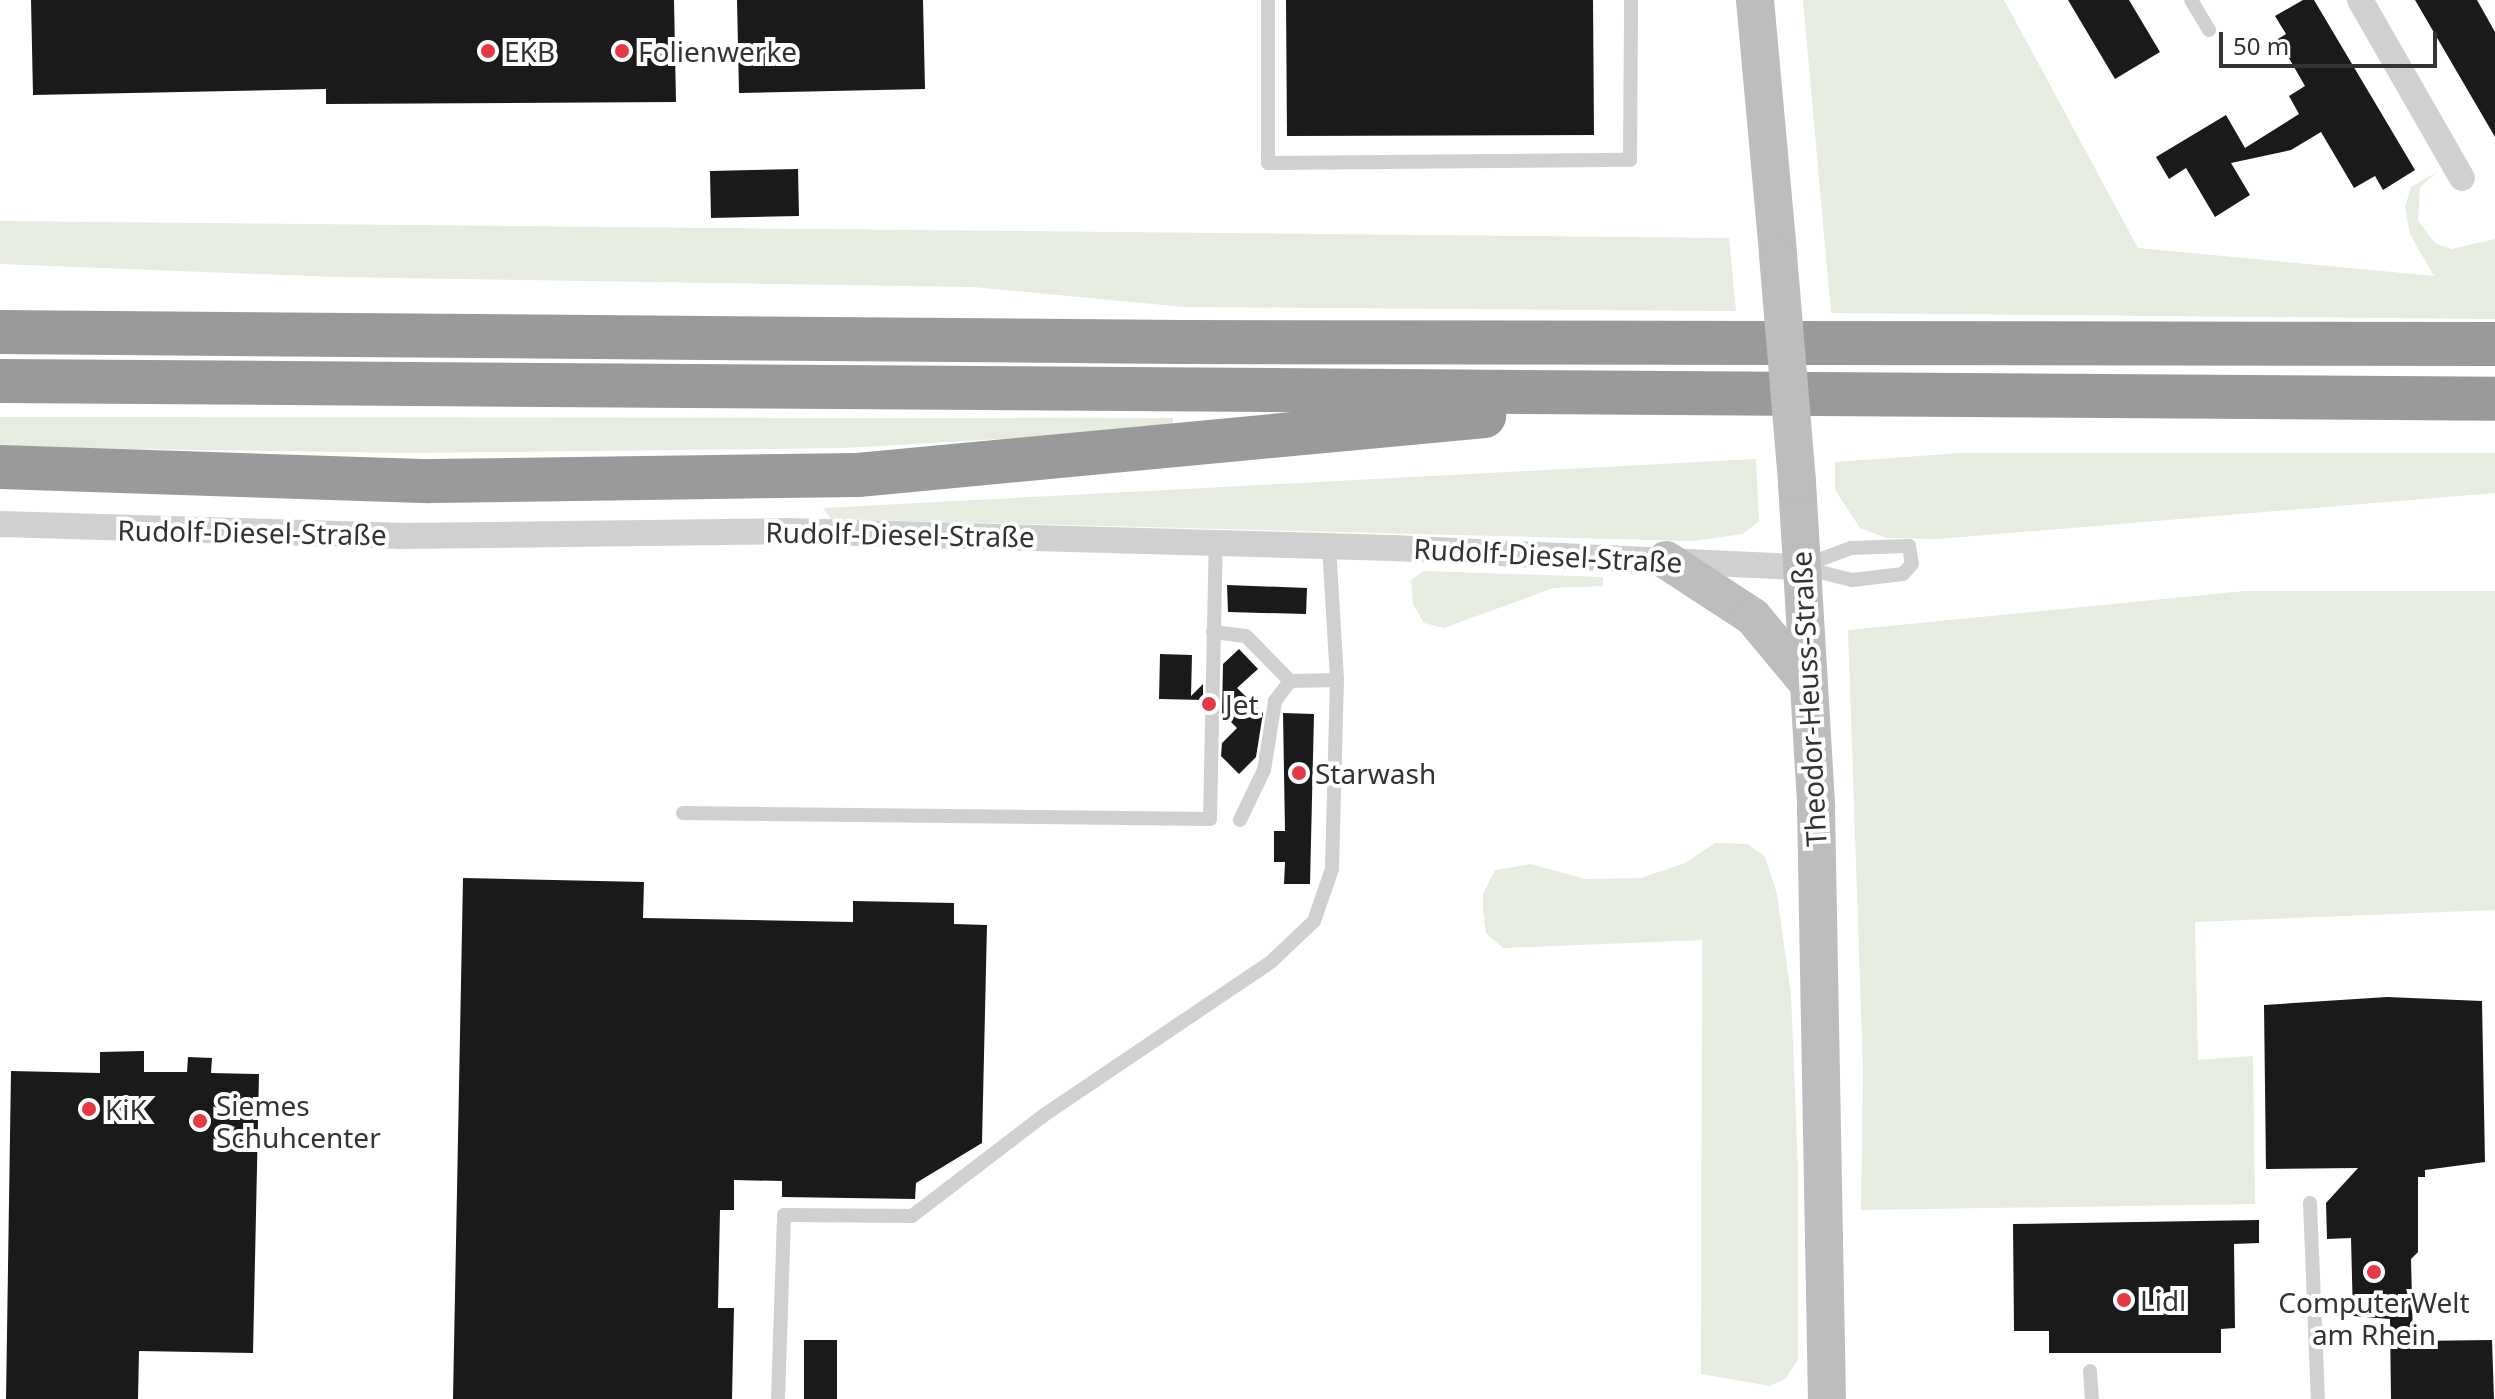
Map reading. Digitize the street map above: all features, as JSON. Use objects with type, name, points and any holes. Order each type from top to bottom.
[{"type":"highway","points":[[0,332],[1184,342],[2495,344]]},
{"type":"highway","points":[[0,381],[2495,399]]},
{"type":"highway","points":[[0,467],[430,481],[858,475],[1722,394]]},
{"type":"main road","name":"Theodor-Heuss-Straße","points":[[1755,0],[1797,483],[1816,807],[1827,1399]]},
{"type":"main road","points":[[1666,560],[1753,617],[1807,682]]},
{"type":"street","points":[[2360,0],[2462,178]]},
{"type":"street","name":"Rudolf-Diesel-Straße","points":[[0,524],[382,535],[788,531],[1216,542],[1800,567]]},
{"type":"lane","points":[[1268,0],[1268,163],[1284,163],[1630,160],[1631,0]]},
{"type":"lane","points":[[2191,0],[2209,30]]},
{"type":"lane","points":[[683,813],[1210,819],[1216,542]]},
{"type":"lane","points":[[1909,546],[1914,553],[1903,574],[1852,580],[1800,567],[1851,548],[1909,546]]},
{"type":"lane","points":[[778,1399],[784,1215],[912,1216],[1044,1115],[1272,961],[1314,921],[1332,869],[1337,680],[1329,547]]},
{"type":"lane","points":[[1213,632],[1246,636],[1290,681],[1337,680]]},
{"type":"lane","points":[[1240,820],[1264,770],[1275,701],[1290,681]]},
{"type":"lane","points":[[2310,1203],[2318,1399]]},
{"type":"lane","points":[[2090,1371],[2092,1399]]},
{"type":"shaded area","points":[[1803,0],[2004,0],[2138,248],[2434,276],[2410,234],[2405,207],[2411,187],[2437,172],[2420,187],[2418,221],[2436,244],[2452,249],[2495,239],[2495,319],[1831,313]]},
{"type":"shaded area","points":[[0,221],[1729,238],[1736,311],[1185,307],[973,287],[337,277],[0,264]]},
{"type":"shaded area","points":[[0,417],[1173,418],[1173,429],[843,448],[413,453],[0,447]]},
{"type":"shaded area","points":[[1962,453],[2495,453],[2495,493],[1938,539],[1886,538],[1860,528],[1835,490],[1835,462]]},
{"type":"shaded area","points":[[1756,459],[1759,521],[1743,534],[1694,541],[831,519],[823,508]]},
{"type":"shaded area","points":[[1424,571],[1603,577],[1603,586],[1553,588],[1444,628],[1424,623],[1413,604],[1411,580]]},
{"type":"shaded area","points":[[2245,591],[2495,591],[2495,910],[2195,922],[2198,1060],[2253,1056],[2255,1204],[1861,1210],[1863,1069],[1848,630]]},
{"type":"shaded area","points":[[1715,843],[1748,844],[1765,857],[1777,894],[1791,995],[1798,1169],[1798,1360],[1785,1379],[1770,1386],[1701,1374],[1702,940],[1503,948],[1486,933],[1483,911],[1483,894],[1495,870],[1531,864],[1585,879],[1641,878],[1685,863]]},
{"type":"building","points":[[31,0],[674,0],[676,102],[326,104],[326,89],[33,95]]},
{"type":"building","points":[[737,0],[923,0],[925,89],[739,93]]},
{"type":"building","points":[[1286,0],[1593,0],[1594,135],[1287,136]]},
{"type":"building","points":[[2068,0],[2129,0],[2160,52],[2115,79]]},
{"type":"building","points":[[2303,0],[2314,0],[2415,170],[2383,190],[2375,176],[2354,188],[2321,132],[2291,150],[2231,163],[2250,195],[2215,217],[2186,168],[2169,179],[2156,157],[2226,115],[2245,148],[2299,114],[2289,96],[2305,86],[2278,39],[2286,34],[2275,16]]},
{"type":"building","points":[[2415,0],[2477,0],[2495,32],[2495,137]]},
{"type":"building","points":[[798,169],[799,216],[711,218],[710,171]]},
{"type":"building","points":[[1227,585],[1307,588],[1306,614],[1228,612]]},
{"type":"building","points":[[1239,649],[1258,669],[1237,688],[1263,713],[1256,757],[1239,774],[1221,756],[1222,743],[1237,728],[1222,713],[1223,664]]},
{"type":"building","points":[[1160,654],[1192,655],[1191,696],[1203,684],[1203,700],[1159,699]]},
{"type":"building","name":"Starwash","points":[[1283,713],[1314,714],[1310,884],[1284,884],[1285,862],[1274,862],[1274,831],[1285,831]]},
{"type":"building","points":[[463,878],[644,882],[643,918],[853,922],[853,901],[954,903],[954,924],[987,925],[982,1143],[916,1183],[915,1199],[782,1197],[782,1181],[734,1180],[734,1210],[720,1210],[718,1308],[734,1308],[732,1399],[453,1399]]},
{"type":"building","points":[[2387,997],[2482,1001],[2485,1162],[2425,1170],[2425,1177],[2418,1177],[2418,1252],[2411,1259],[2413,1341],[2492,1340],[2494,1399],[2391,1399],[2390,1319],[2353,1316],[2351,1238],[2327,1239],[2326,1203],[2358,1168],[2266,1169],[2264,1005]]},
{"type":"building","points":[[144,1051],[144,1072],[187,1072],[188,1057],[212,1058],[211,1073],[259,1074],[253,1353],[139,1351],[138,1399],[6,1399],[11,1071],[100,1073],[100,1052]]},
{"type":"building","name":"Lidl","points":[[2259,1220],[2259,1243],[2234,1244],[2235,1328],[2221,1329],[2221,1353],[2049,1353],[2049,1331],[2014,1331],[2013,1224]]},
{"type":"building","points":[[804,1340],[837,1340],[837,1399],[804,1399]]},
{"type":"place","name":"EKB","points":[[488,51]]},
{"type":"place","name":"Folienwerke","points":[[622,51]]},
{"type":"place","name":"Jet","points":[[1209,704]]},
{"type":"place","name":"Starwash","points":[[1299,773]]},
{"type":"place","name":"KiK","points":[[89,1109]]},
{"type":"place","name":"Siemes Schuhcenter","points":[[200,1121]]},
{"type":"place","name":"ComputerWelt am Rhein","points":[[2374,1272]]},
{"type":"place","name":"Lidl","points":[[2124,1300]]}]
